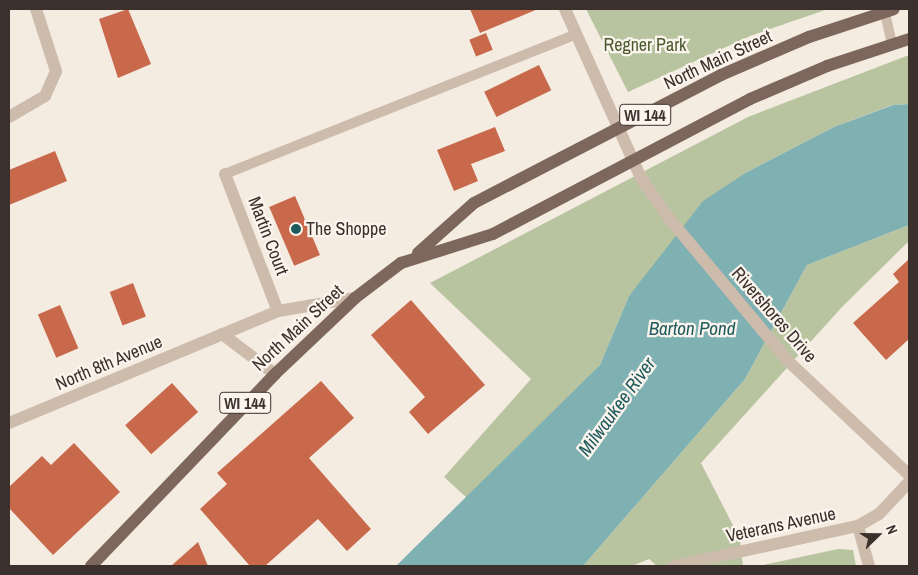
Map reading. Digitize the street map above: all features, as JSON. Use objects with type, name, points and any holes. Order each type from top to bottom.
[{"type":"main road","name":"North Main Street","points":[[92,566],[275,374],[355,298],[414,256],[474,203],[721,75],[809,37],[888,10]]},
{"type":"main road","name":"North Main Street","points":[[414,256],[493,234],[750,99],[909,39]]},
{"type":"street","points":[[9,117],[32,107],[52,84],[54,57],[36,9]]},
{"type":"street","name":"Rivershores Drive","points":[[565,9],[632,160],[668,218],[787,360],[909,475]]},
{"type":"street","name":"Martin Court","points":[[225,174],[278,311]]},
{"type":"street","name":"North 8th Avenue","points":[[9,423],[278,311],[355,298]]},
{"type":"street","points":[[222,334],[275,374]]},
{"type":"street","name":"Veterans Avenue","points":[[674,566],[858,526],[879,514],[909,482]]},
{"type":"street","points":[[858,526],[869,566]]},
{"type":"lane","points":[[888,10],[892,44]]},
{"type":"lane","points":[[225,174],[576,34]]},
{"type":"green space","name":"Regner Park","points":[[586,9],[828,9],[750,36],[628,92]]},
{"type":"green space","points":[[909,55],[909,104],[892,105],[834,127],[747,172],[629,296],[600,365],[530,438],[467,498],[444,477],[531,379],[430,283],[748,117]]},
{"type":"green space","points":[[909,225],[909,241],[842,307],[701,463],[740,539],[743,566],[657,566],[649,559],[632,566],[583,566],[745,379],[807,265]]},
{"type":"green space","points":[[838,549],[853,550],[856,566],[759,566]]},
{"type":"water","name":"Barton Pond","points":[[909,104],[909,225],[807,265],[745,379],[583,566],[396,566],[600,365],[629,296],[703,201],[747,172],[834,127],[893,105]]},
{"type":"building","points":[[128,9],[151,64],[118,78],[99,19]]},
{"type":"building","points":[[470,9],[538,9],[480,33]]},
{"type":"building","points":[[486,33],[493,50],[476,56],[469,40]]},
{"type":"building","points":[[539,65],[551,90],[496,117],[484,92]]},
{"type":"building","points":[[495,127],[505,151],[471,164],[478,181],[454,191],[437,150]]},
{"type":"building","points":[[55,151],[67,181],[9,205],[9,170]]},
{"type":"building","points":[[295,196],[320,255],[294,266],[269,207]]},
{"type":"building","points":[[909,259],[909,339],[886,360],[853,323],[899,282],[893,274]]},
{"type":"building","points":[[133,283],[146,317],[123,326],[110,292]]},
{"type":"building","points":[[411,300],[485,385],[428,434],[409,412],[425,397],[371,335]]},
{"type":"building","points":[[60,305],[78,348],[56,358],[38,314]]},
{"type":"building","points":[[321,381],[354,418],[309,458],[371,529],[347,551],[318,519],[265,566],[250,566],[200,509],[227,484],[217,473]]},
{"type":"building","points":[[172,383],[198,412],[151,454],[125,425]]},
{"type":"building","points":[[74,443],[120,492],[53,555],[9,508],[9,487],[42,456],[51,465]]},
{"type":"building","points":[[198,542],[208,566],[171,566]]},
{"type":"place","name":"The Shoppe","points":[[296,229]]},
{"type":"water label","name":"Milwaukee River","points":[[617,407]]}]
